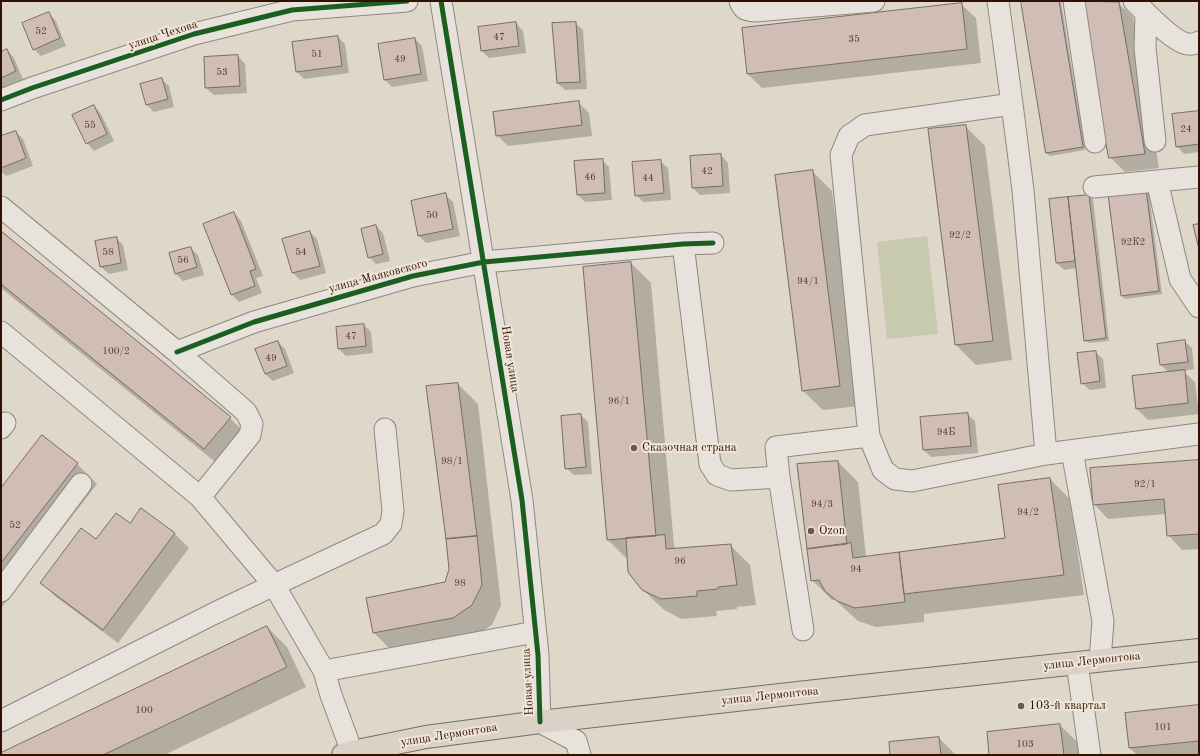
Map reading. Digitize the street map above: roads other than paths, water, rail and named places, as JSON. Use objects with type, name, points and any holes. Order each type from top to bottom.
[{"type":"main road","name":"улица Лермонтова","points":[[348,753],[426,737],[540,722],[1199,650]]},
{"type":"street","name":"улица Чехова","points":[[1,100],[32,88],[201,32],[292,10],[407,1]]},
{"type":"street","name":"Новая улица","points":[[441,1],[522,500],[538,656],[540,722]]},
{"type":"street","points":[[740,1],[742,7],[747,11],[755,12],[874,1]]},
{"type":"street","points":[[998,1],[1023,190],[1046,454]]},
{"type":"street","points":[[1074,1],[1095,142]]},
{"type":"street","points":[[1140,7],[1176,40],[1186,44],[1196,44],[1199,42]]},
{"type":"street","points":[[1140,7],[1155,141]]},
{"type":"street","points":[[1012,104],[865,126],[849,136],[841,155],[869,436],[882,470],[895,479],[912,481],[1046,454],[1199,434]]},
{"type":"street","points":[[1094,187],[1199,177]]},
{"type":"street","points":[[1157,181],[1180,279],[1199,307]]},
{"type":"street","points":[[1,207],[177,352],[246,412],[252,424],[250,435],[200,498]]},
{"type":"street","name":"улица Маяковского","points":[[177,352],[254,322],[413,276],[484,262],[683,244],[713,243]]},
{"type":"street","points":[[683,244],[710,464],[717,475],[731,480],[779,477]]},
{"type":"street","points":[[1,332],[200,498],[274,585],[324,671],[348,753]]},
{"type":"street","points":[[1,721],[215,613],[383,534],[391,524],[393,511],[385,429]]},
{"type":"street","points":[[803,630],[779,477],[776,447],[869,436]]},
{"type":"street","points":[[1072,451],[1103,621],[1100,660]]},
{"type":"street","points":[[1,591],[81,484]]},
{"type":"street","points":[[324,671],[535,632]]},
{"type":"street","points":[[1077,663],[1090,755]]},
{"type":"street","points":[[540,722],[576,741],[580,755]]},
{"type":"place","name":"Сказочная страна","points":[[634,448]]},
{"type":"place","name":"Ozon","points":[[811,531]]},
{"type":"place","name":"103-й квартал","points":[[1021,706]]}]
